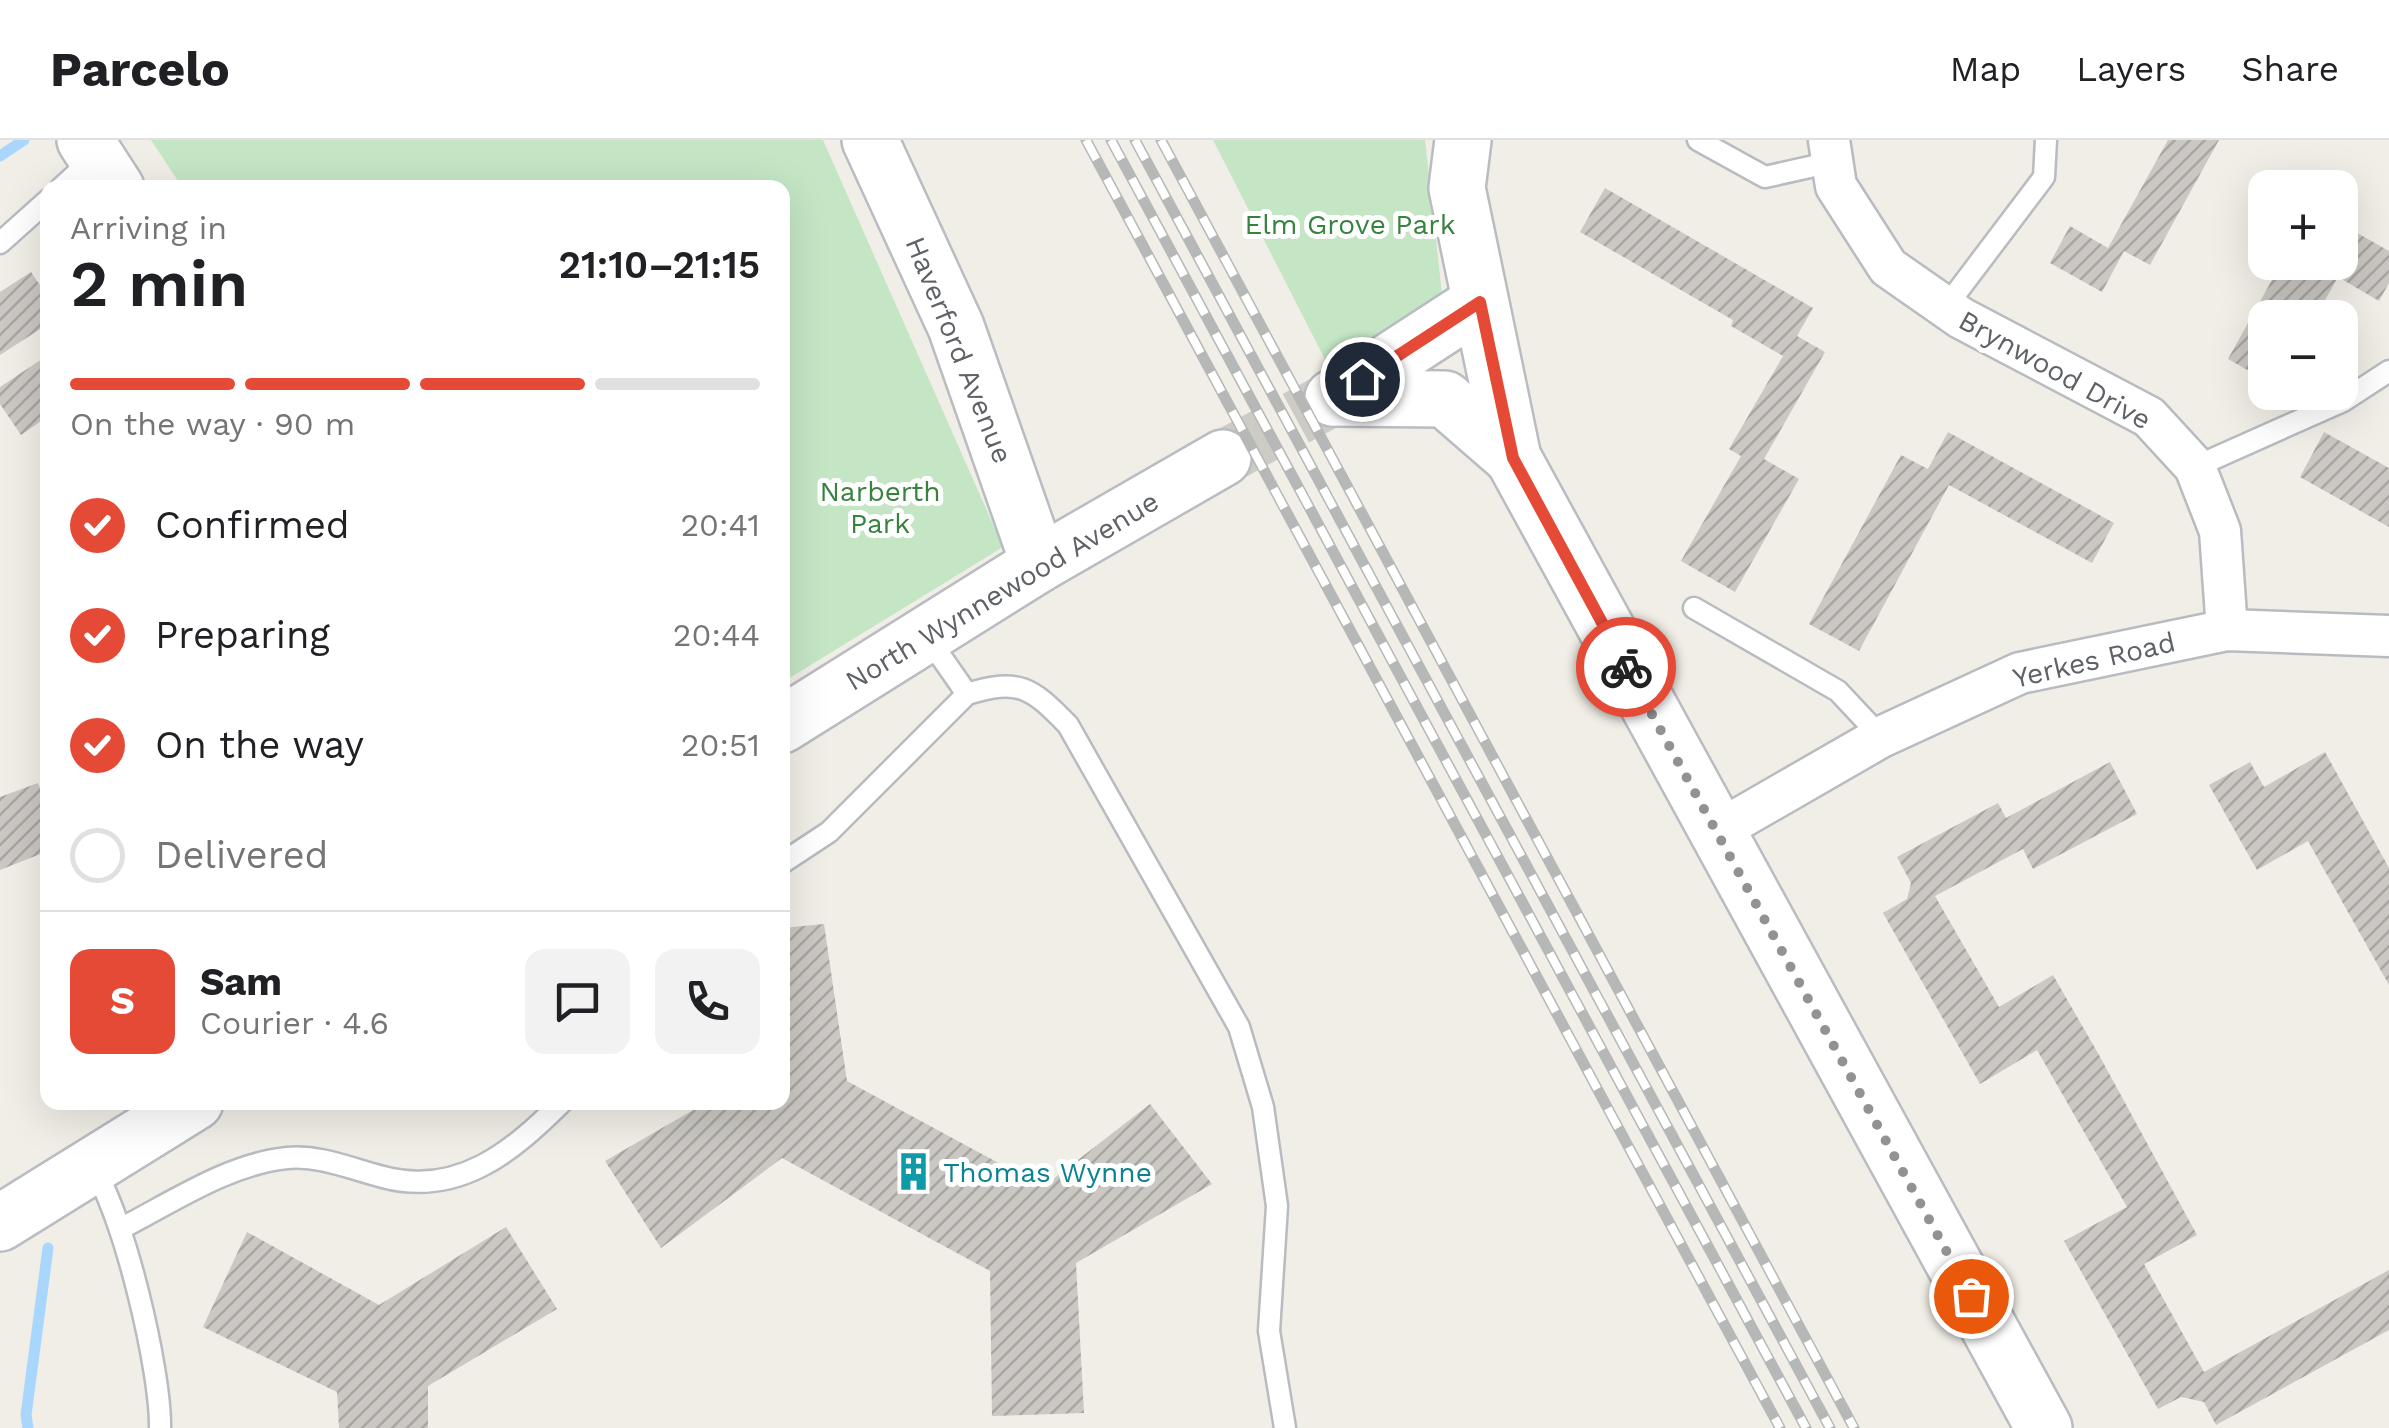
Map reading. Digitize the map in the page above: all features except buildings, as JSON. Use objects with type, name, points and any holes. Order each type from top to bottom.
[{"type":"street","name":"Haverford Avenue","points":[[870,140],[956,327],[1039,564]]},
{"type":"street","points":[[1463,140],[1456,188],[1513,458],[2044,1428]]},
{"type":"street","name":"Brynwood Drive","points":[[1830,151],[1836,186],[1888,267],[1946,308],[2150,417],[2195,467],[2220,531],[2227,630]]},
{"type":"street","points":[[1480,302],[1333,398],[1445,399],[1513,458]]},
{"type":"street","name":"North Wynnewood Avenue","points":[[790,720],[1039,564],[1223,458]]},
{"type":"street","name":"Yerkes Road","points":[[1716,832],[1881,737],[2020,673],[2227,630],[2389,636]]},
{"type":"street","points":[[0,1224],[183,1110]]},
{"type":"lane","points":[[1698,140],[1765,178],[1830,151]]},
{"type":"lane","points":[[1946,308],[2044,177],[2046,140]]},
{"type":"lane","points":[[0,244],[40,207]]},
{"type":"lane","points":[[2195,467],[2343,401],[2389,372]]},
{"type":"lane","points":[[1694,608],[1838,691],[1881,737]]},
{"type":"lane","points":[[926,635],[966,694]]},
{"type":"lane","points":[[790,858],[844,818],[966,694],[997,684],[1019,685],[1043,699],[1068,725],[1238,1027],[1262,1107],[1276,1206],[1269,1332],[1285,1428]]},
{"type":"lane","points":[[120,1229],[240,1169],[272,1160],[324,1159],[420,1184],[457,1178],[497,1161],[553,1110]]},
{"type":"lane","points":[[93,1168],[109,1193],[120,1229],[161,1407],[160,1428]]},
{"type":"green space","name":"Narberth Park","points":[[151,140],[823,140],[1003,547],[790,678],[790,180],[177,180]]},
{"type":"green space","name":"Elm Grove Park","points":[[1213,140],[1425,140],[1444,312],[1334,377]]},
{"type":"waterway","points":[[0,156],[24,140]]},
{"type":"waterway","points":[[28,1428],[26,1415],[48,1248]]},
{"type":"tunnel","points":[[1223,458],[1333,398]]},
{"type":"railway","points":[[1086,140],[1780,1428]]},
{"type":"railway","points":[[1111,140],[1806,1428]]},
{"type":"railway","points":[[1135,140],[1830,1428]]},
{"type":"railway","points":[[1161,140],[1854,1428]]},
{"type":"way so far","points":[[1626,667],[1971,1296]]},
{"type":"place","name":"Thomas Wynne","points":[[913,1172]]},
{"type":"route","points":[[1362,379],[1480,302],[1513,458],[1626,667]]}]
